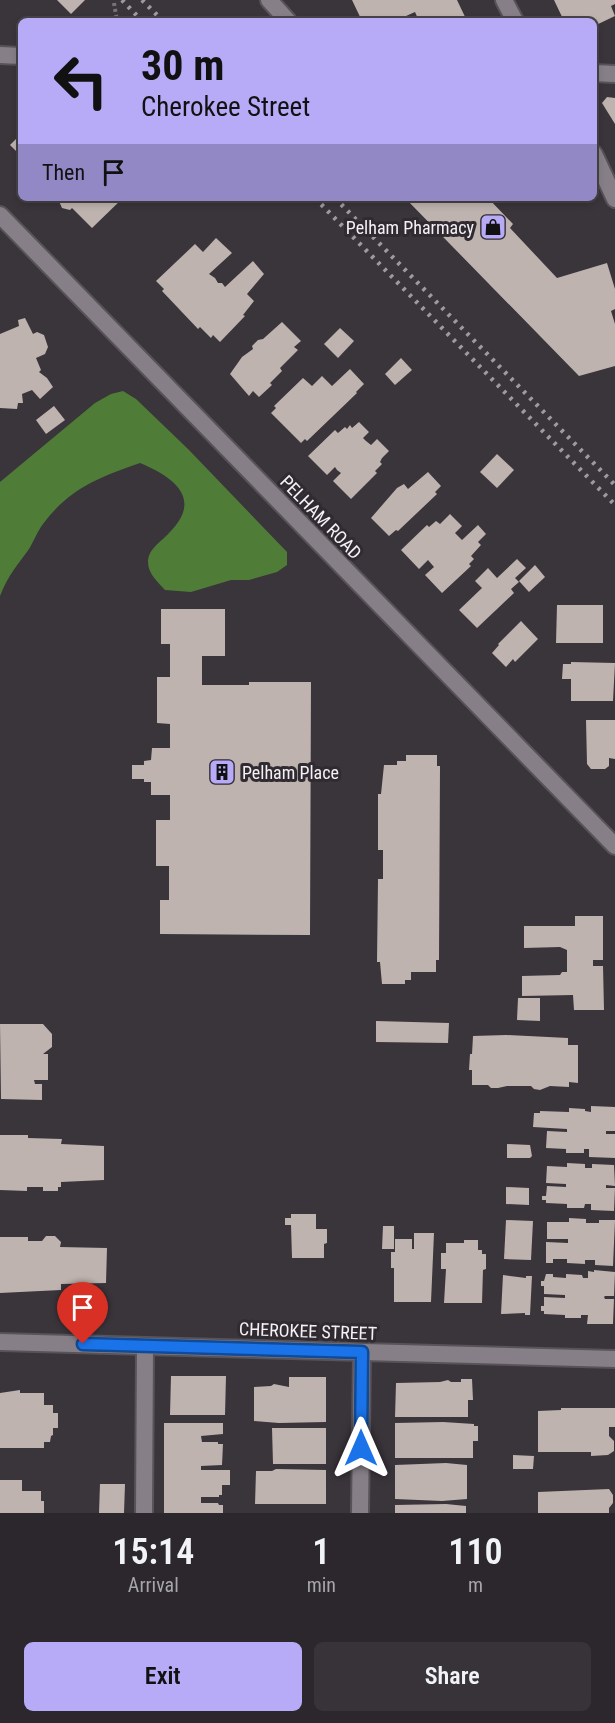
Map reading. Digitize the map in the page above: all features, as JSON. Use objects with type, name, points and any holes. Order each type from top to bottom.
[{"type":"street","points":[[269,0],[285,18]]},
{"type":"street","points":[[504,0],[513,18]]},
{"type":"street","points":[[0,55],[18,56]]},
{"type":"street","points":[[597,73],[615,74]]},
{"type":"street","points":[[597,160],[615,199]]},
{"type":"street","name":"PELHAM ROAD","points":[[0,215],[615,846]]},
{"type":"street","name":"CHEROKEE STREET","points":[[0,1342],[615,1359]]},
{"type":"street","points":[[144,1513],[145,1346]]},
{"type":"street","points":[[360,1513],[362,1352]]},
{"type":"path","points":[[114,3],[116,18]]},
{"type":"green space","points":[[123,391],[136,399],[188,449],[287,552],[287,565],[277,572],[249,580],[231,580],[191,592],[165,590],[148,566],[149,557],[153,549],[179,521],[184,509],[184,499],[173,482],[140,463],[98,479],[63,502],[41,527],[0,596],[0,482],[95,403],[111,394]]},
{"type":"building","points":[[57,0],[85,0],[71,14]]},
{"type":"building","points":[[352,0],[457,0],[466,18],[418,18],[415,12],[402,18],[361,18]]},
{"type":"building","points":[[554,0],[615,0],[615,4],[611,6],[615,16],[597,25],[597,18],[563,18]]},
{"type":"building","points":[[607,97],[615,98],[615,124],[602,103]]},
{"type":"building","points":[[18,137],[18,153],[10,145]]},
{"type":"building","points":[[59,201],[120,201],[92,228],[72,208],[70,210],[62,208]]},
{"type":"building","points":[[408,201],[491,201],[513,224],[510,228],[557,278],[607,263],[615,289],[615,309],[611,311],[615,324],[615,366],[579,376]]},
{"type":"building","points":[[216,238],[232,253],[209,274],[218,283],[222,283],[225,287],[253,261],[264,274],[247,294],[254,301],[243,315],[245,316],[220,342],[213,335],[211,338],[200,327],[198,329],[162,291],[164,289],[156,281],[195,244],[203,252]]},
{"type":"building","points":[[25,318],[33,334],[37,332],[44,335],[48,347],[45,354],[36,358],[41,370],[39,372],[53,387],[40,399],[32,390],[22,394],[23,403],[18,403],[17,409],[0,408],[0,334],[19,326],[18,320]]},
{"type":"building","points":[[282,322],[301,341],[294,347],[298,350],[280,368],[282,371],[270,383],[272,385],[259,397],[253,391],[249,396],[230,374],[242,357],[253,349],[252,346],[258,340],[263,339]]},
{"type":"building","points":[[340,328],[354,341],[338,358],[324,344]]},
{"type":"building","points":[[401,358],[412,370],[395,385],[385,374]]},
{"type":"building","points":[[350,369],[364,384],[307,441],[305,439],[301,443],[271,413],[276,408],[274,406],[303,378],[312,386],[322,376],[332,386]]},
{"type":"building","points":[[54,406],[65,420],[46,434],[36,420]]},
{"type":"building","points":[[359,422],[369,432],[363,438],[366,441],[371,445],[377,439],[389,451],[382,458],[380,462],[382,464],[375,471],[377,473],[351,499],[333,481],[341,473],[335,467],[327,475],[308,456],[335,430],[338,433],[350,425],[352,428]]},
{"type":"building","points":[[497,454],[514,470],[497,488],[480,472]]},
{"type":"building","points":[[428,472],[441,486],[435,492],[437,494],[398,531],[396,530],[389,536],[371,518],[397,488],[404,484],[408,489]]},
{"type":"building","points":[[450,514],[462,526],[455,533],[462,540],[478,525],[486,534],[478,542],[481,545],[471,556],[474,559],[469,564],[471,566],[442,593],[425,575],[434,567],[428,560],[419,569],[401,550],[427,525],[429,527],[436,521],[440,524]]},
{"type":"building","points":[[517,559],[526,568],[515,578],[519,582],[511,589],[514,593],[477,628],[459,610],[482,588],[475,581],[488,568],[497,578]]},
{"type":"building","points":[[535,565],[545,577],[529,592],[519,581]]},
{"type":"building","points":[[557,605],[603,605],[603,643],[556,643]]},
{"type":"building","name":"Pelham Place","points":[[161,609],[225,609],[225,656],[202,656],[202,685],[311,682],[310,935],[160,934],[160,900],[169,900],[169,866],[156,866],[156,820],[170,820],[170,795],[151,795],[151,782],[144,782],[144,779],[132,779],[132,765],[144,765],[144,761],[151,760],[152,748],[170,748],[170,724],[157,723],[157,677],[170,677],[170,644],[161,644]]},
{"type":"building","points":[[521,621],[538,639],[515,662],[513,659],[506,667],[492,653]]},
{"type":"building","points":[[571,662],[615,663],[613,701],[571,701],[571,679],[562,679],[563,664],[571,664]]},
{"type":"building","points":[[586,720],[615,720],[615,759],[609,758],[609,766],[605,769],[591,769],[587,764]]},
{"type":"building","points":[[406,755],[437,755],[437,766],[440,766],[439,960],[436,960],[436,972],[411,972],[411,980],[405,980],[405,984],[382,984],[380,962],[377,962],[378,879],[383,879],[383,850],[378,850],[378,794],[381,794],[384,765],[397,765],[397,761],[406,761]]},
{"type":"building","points":[[575,916],[603,916],[603,960],[593,960],[593,966],[603,966],[604,1010],[574,1010],[573,995],[522,996],[522,976],[560,975],[562,972],[567,972],[567,950],[560,947],[524,948],[524,926],[575,926]]},
{"type":"building","points":[[518,998],[540,998],[540,1021],[517,1020]]},
{"type":"building","points":[[376,1021],[449,1023],[448,1043],[376,1042]]},
{"type":"building","points":[[0,1024],[43,1024],[52,1034],[52,1047],[43,1054],[48,1054],[48,1080],[34,1080],[35,1084],[42,1084],[42,1100],[1,1099]]},
{"type":"building","points":[[473,1036],[568,1038],[568,1045],[578,1045],[578,1083],[569,1082],[569,1087],[550,1086],[540,1090],[531,1086],[491,1088],[488,1085],[472,1085],[472,1070],[469,1070]]},
{"type":"building","points":[[591,1106],[615,1107],[615,1131],[606,1131],[606,1134],[615,1134],[615,1158],[589,1157],[589,1149],[584,1149],[584,1153],[566,1153],[566,1149],[546,1148],[547,1131],[567,1132],[567,1129],[533,1127],[534,1113],[540,1113],[540,1111],[569,1112],[569,1108],[585,1109],[591,1112]]},
{"type":"building","points":[[0,1135],[28,1135],[28,1138],[62,1139],[61,1144],[104,1146],[104,1180],[61,1182],[58,1191],[43,1191],[43,1187],[27,1187],[27,1191],[0,1190]]},
{"type":"building","points":[[507,1144],[530,1145],[532,1156],[530,1158],[507,1158]]},
{"type":"building","points":[[567,1163],[585,1164],[585,1168],[592,1168],[592,1164],[614,1165],[615,1186],[606,1185],[606,1188],[615,1188],[614,1211],[591,1210],[591,1204],[585,1204],[584,1208],[567,1208],[567,1204],[546,1203],[546,1200],[542,1200],[542,1196],[546,1196],[547,1186],[566,1187],[566,1184],[546,1183],[547,1166],[567,1167]]},
{"type":"building","points":[[506,1187],[529,1188],[529,1205],[506,1204]]},
{"type":"building","points":[[291,1214],[316,1214],[316,1229],[327,1229],[324,1258],[292,1258],[291,1225],[285,1225],[285,1218],[291,1218]]},
{"type":"building","points":[[569,1218],[586,1219],[586,1223],[615,1220],[613,1266],[595,1265],[595,1260],[585,1260],[585,1264],[567,1263],[567,1259],[553,1259],[553,1263],[546,1263],[546,1242],[568,1243],[568,1239],[547,1239],[547,1222],[569,1222]]},
{"type":"building","points":[[506,1220],[533,1221],[531,1260],[504,1259]]},
{"type":"building","points":[[383,1226],[394,1226],[394,1249],[382,1249]]},
{"type":"building","points":[[414,1233],[434,1233],[431,1302],[394,1302],[394,1268],[391,1268],[391,1252],[395,1252],[395,1239],[412,1239],[412,1249],[414,1249]]},
{"type":"building","points":[[46,1236],[55,1236],[61,1242],[60,1247],[107,1248],[106,1283],[61,1284],[61,1290],[0,1293],[0,1237],[28,1237],[28,1241],[42,1241]]},
{"type":"building","points":[[464,1240],[478,1240],[478,1250],[486,1254],[482,1303],[444,1303],[446,1269],[441,1269],[441,1253],[446,1253],[446,1243],[464,1243]]},
{"type":"building","points":[[594,1270],[615,1272],[614,1296],[604,1297],[614,1299],[613,1324],[587,1324],[588,1315],[581,1315],[581,1318],[565,1318],[565,1315],[544,1314],[544,1311],[541,1311],[541,1306],[544,1306],[544,1297],[565,1298],[565,1295],[544,1294],[541,1281],[544,1281],[546,1274],[566,1278],[566,1274],[582,1275],[583,1278],[588,1278],[588,1271],[594,1272]]},
{"type":"building","points":[[503,1275],[526,1278],[526,1276],[532,1276],[530,1315],[525,1315],[525,1313],[501,1314]]},
{"type":"building","points":[[171,1376],[226,1376],[225,1415],[170,1415]]},
{"type":"building","points":[[289,1377],[326,1377],[326,1422],[254,1421],[254,1387],[274,1384],[289,1387]]},
{"type":"building","points":[[461,1379],[472,1379],[473,1400],[468,1400],[468,1417],[395,1417],[396,1383],[448,1380],[461,1382]]},
{"type":"building","points":[[20,1390],[20,1393],[44,1393],[44,1405],[53,1405],[53,1413],[58,1413],[58,1428],[53,1428],[50,1442],[44,1442],[44,1448],[0,1448],[0,1393]]},
{"type":"building","points":[[561,1408],[615,1408],[615,1427],[609,1427],[609,1436],[614,1441],[614,1451],[608,1455],[591,1456],[591,1452],[538,1452],[538,1411],[561,1410]]},
{"type":"building","points":[[443,1422],[478,1426],[478,1441],[473,1441],[473,1458],[395,1458],[395,1423]]},
{"type":"building","points":[[164,1423],[223,1423],[223,1434],[201,1436],[202,1442],[223,1444],[222,1465],[201,1466],[201,1470],[230,1470],[230,1485],[222,1485],[222,1495],[219,1497],[201,1497],[201,1503],[223,1505],[223,1513],[164,1513]]},
{"type":"building","points":[[272,1428],[326,1428],[326,1464],[273,1464]]},
{"type":"building","points":[[513,1455],[534,1456],[533,1469],[513,1469]]},
{"type":"building","points":[[446,1463],[467,1465],[467,1499],[442,1501],[395,1499],[395,1465]]},
{"type":"building","points":[[326,1470],[326,1504],[255,1504],[256,1471]]},
{"type":"building","points":[[0,1480],[22,1480],[22,1491],[41,1491],[44,1513],[0,1513]]},
{"type":"building","points":[[100,1484],[125,1484],[124,1513],[99,1513]]},
{"type":"building","points":[[609,1489],[613,1495],[613,1503],[609,1508],[609,1513],[538,1513],[538,1492]]},
{"type":"building","points":[[395,1505],[466,1506],[466,1513],[395,1513]]},
{"type":"railway","points":[[122,0],[139,18]]},
{"type":"railway","points":[[142,0],[160,18]]},
{"type":"railway","points":[[318,201],[615,505]]},
{"type":"railway","points":[[338,201],[615,485]]},
{"type":"place","name":"Pelham Pharmacy","points":[[493,227]]},
{"type":"place","name":"Pelham Place","points":[[222,772]]},
{"type":"route","points":[[83,1344],[362,1352],[361,1448]]}]
